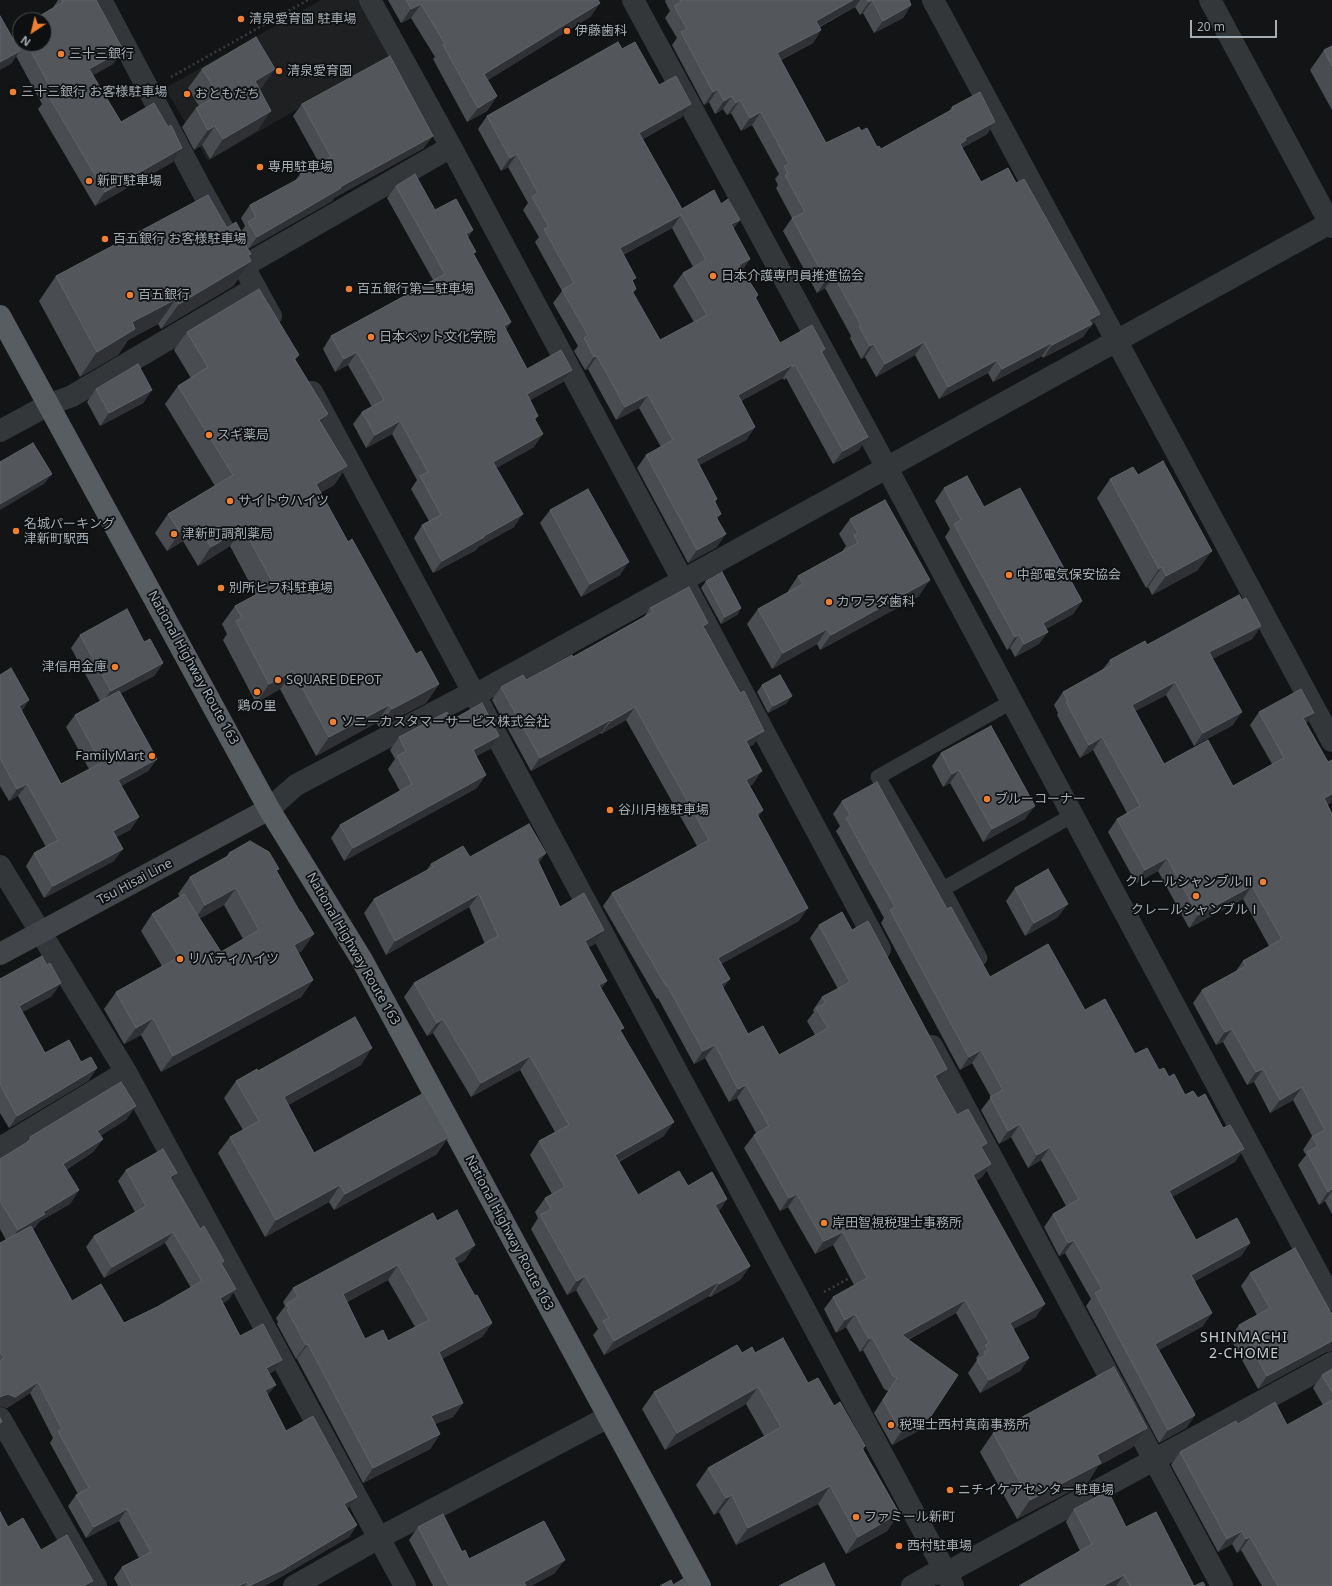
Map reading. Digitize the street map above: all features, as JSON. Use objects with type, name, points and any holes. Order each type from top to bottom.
[{"type":"highway","name":"National Highway Route 163","points":[[0,316],[269,809],[362,960],[700,1586]]},
{"type":"main road","name":"Tsu Hisai Line","points":[[0,954],[269,809]]},
{"type":"street","points":[[101,0],[281,336]]},
{"type":"street","points":[[370,0],[451,147],[888,965]]},
{"type":"street","points":[[633,0],[887,468],[1332,1300]]},
{"type":"street","points":[[933,0],[1332,741]]},
{"type":"street","points":[[269,809],[296,785],[473,692],[484,690],[1331,224],[1210,0]]},
{"type":"street","points":[[244,266],[451,147]]},
{"type":"street","points":[[0,431],[48,405],[72,396],[255,288]]},
{"type":"street","points":[[303,377],[949,1579]]},
{"type":"street","points":[[0,866],[126,1072],[405,1586]]},
{"type":"street","points":[[922,1028],[1222,1586]]},
{"type":"street","points":[[0,1148],[126,1072]]},
{"type":"street","points":[[912,1586],[933,1574],[949,1579],[1153,1460],[1332,1363]]},
{"type":"street","points":[[294,1586],[379,1538],[608,1417]]},
{"type":"street","points":[[0,1418],[96,1586]]},
{"type":"lane","points":[[980,958],[943,889],[878,777],[1011,702]]},
{"type":"lane","points":[[943,889],[1073,815]]},
{"type":"path","points":[[148,90],[308,0]]},
{"type":"path","points":[[801,1304],[856,1274]]},
{"type":"shaded area","name":"清泉愛育園","points":[[321,0],[360,0],[391,55],[208,161],[165,88]]},
{"type":"building","points":[[62,0],[96,0],[123,50],[89,69],[121,122],[154,103],[168,127],[171,125],[182,148],[105,192],[48,95],[53,92],[31,52],[52,52],[52,12],[46,12],[63,2]]},
{"type":"building","points":[[406,0],[598,0],[600,3],[484,74],[497,96],[478,108],[443,45],[445,44],[421,4],[411,9]]},
{"type":"building","points":[[680,0],[853,0],[816,21],[821,30],[777,53],[826,143],[859,127],[861,131],[867,128],[877,147],[879,146],[881,149],[953,109],[952,107],[980,92],[995,122],[965,138],[966,140],[960,144],[981,182],[1008,168],[1016,183],[1024,179],[1100,314],[1089,320],[1092,324],[1052,345],[1051,343],[1002,369],[997,360],[948,387],[924,342],[885,364],[874,344],[870,346],[859,326],[861,325],[834,276],[826,280],[792,218],[805,212],[785,175],[788,174],[784,166],[789,164],[761,112],[750,118],[740,100],[736,103],[732,96],[724,101],[718,89],[713,92],[681,32],[687,29],[674,6],[681,2]]},
{"type":"building","points":[[872,0],[909,0],[911,5],[883,21]]},
{"type":"building","points":[[0,16],[12,37],[12,52],[18,52],[0,62]]},
{"type":"building","points":[[256,37],[275,69],[255,81],[271,111],[223,139],[215,126],[208,130],[196,108],[218,95],[202,69]]},
{"type":"building","points":[[618,42],[622,49],[635,42],[659,85],[676,76],[691,104],[639,133],[682,209],[714,190],[721,204],[728,199],[740,220],[731,224],[750,259],[739,265],[758,295],[755,297],[780,343],[812,325],[825,349],[821,351],[868,437],[843,451],[795,365],[793,367],[792,365],[738,395],[755,427],[696,459],[717,499],[714,500],[721,514],[716,517],[726,534],[697,550],[646,455],[673,440],[648,395],[625,407],[597,356],[594,357],[584,338],[588,335],[562,290],[574,283],[544,229],[549,227],[532,197],[538,193],[517,154],[510,158],[487,116]],"holes":[[[681,215],[706,260],[683,273],[707,315],[660,340],[632,291],[636,289],[632,280],[636,278],[620,248]]]},
{"type":"building","points":[[1332,46],[1332,66],[1324,50]]},
{"type":"building","points":[[390,56],[433,136],[340,187],[341,188],[257,237],[248,222],[256,217],[250,205],[302,177],[300,174],[331,157],[302,104]]},
{"type":"building","points":[[415,174],[435,210],[456,199],[473,230],[466,234],[476,252],[473,253],[511,322],[504,326],[527,369],[561,350],[572,370],[527,394],[538,416],[534,418],[543,434],[493,462],[523,514],[442,561],[422,525],[441,515],[420,476],[428,472],[400,421],[375,435],[362,412],[384,400],[357,352],[344,359],[331,336],[445,274],[396,186]]},
{"type":"building","name":"百五銀行","points":[[208,195],[227,228],[236,222],[246,241],[244,243],[251,254],[248,255],[251,261],[179,304],[176,299],[132,322],[135,329],[97,352],[56,276]]},
{"type":"building","points":[[259,289],[299,355],[294,358],[328,414],[319,420],[347,466],[316,484],[348,542],[352,539],[416,654],[421,651],[439,684],[392,709],[389,705],[329,737],[293,671],[269,684],[236,621],[242,618],[235,606],[274,585],[243,528],[211,547],[196,523],[180,532],[168,514],[233,475],[178,386],[208,367],[187,332]]},
{"type":"building","points":[[138,364],[152,390],[109,413],[96,389]]},
{"type":"building","points":[[33,443],[52,474],[0,504],[0,462]]},
{"type":"building","points":[[1163,461],[1212,551],[1166,576],[1162,567],[1159,569],[1110,479],[1133,467],[1138,475]]},
{"type":"building","name":"中部電気保安協会","points":[[967,476],[984,507],[1020,488],[1082,601],[1043,623],[1048,632],[1024,644],[1019,635],[1015,637],[954,524],[961,520],[944,488]]},
{"type":"building","points":[[588,489],[629,562],[590,584],[550,510]]},
{"type":"building","points":[[885,500],[930,580],[831,635],[827,629],[783,653],[758,609],[803,584],[798,576],[858,543],[854,535],[858,533],[850,519]]},
{"type":"building","points":[[722,572],[741,608],[725,617],[706,581]]},
{"type":"building","points":[[689,587],[708,623],[703,626],[740,693],[744,691],[764,731],[746,741],[762,771],[746,780],[763,810],[757,814],[808,908],[718,958],[730,979],[721,984],[748,1034],[763,1026],[779,1055],[828,1028],[816,1008],[826,1003],[822,997],[850,982],[819,925],[842,912],[852,930],[868,921],[947,1069],[935,1076],[957,1115],[968,1109],[987,1143],[981,1147],[991,1164],[973,1175],[1045,1304],[1010,1323],[1029,1358],[989,1380],[977,1360],[986,1355],[984,1352],[988,1350],[985,1345],[989,1343],[965,1300],[902,1335],[958,1375],[931,1416],[901,1432],[883,1400],[897,1378],[893,1376],[872,1337],[869,1339],[855,1314],[845,1320],[833,1297],[867,1278],[843,1232],[824,1241],[797,1194],[789,1198],[754,1135],[769,1126],[746,1085],[738,1089],[715,1045],[703,1051],[667,985],[666,986],[612,893],[709,840],[635,707],[540,758],[501,687],[523,675],[526,680],[572,655],[573,657],[653,612],[650,608]]},
{"type":"building","points":[[1239,595],[1242,600],[1246,598],[1261,626],[1209,652],[1242,712],[1203,733],[1175,682],[1132,705],[1164,764],[1208,740],[1233,786],[1284,758],[1259,712],[1301,689],[1314,713],[1303,718],[1328,762],[1332,760],[1332,794],[1324,798],[1332,814],[1332,1189],[1328,1192],[1307,1152],[1318,1146],[1312,1137],[1325,1130],[1302,1087],[1280,1100],[1263,1069],[1256,1072],[1232,1029],[1225,1032],[1202,990],[1246,966],[1243,961],[1282,939],[1252,886],[1198,915],[1167,858],[1145,870],[1117,819],[1140,806],[1102,737],[1089,745],[1066,702],[1068,701],[1063,692],[1112,665],[1110,660],[1145,641],[1147,645]]},
{"type":"building","name":"津信用金庫","points":[[127,609],[144,642],[150,639],[163,663],[111,691],[80,635]]},
{"type":"building","points":[[11,668],[29,700],[19,706],[61,784],[101,763],[75,715],[119,691],[157,759],[118,780],[139,817],[113,831],[123,849],[53,886],[34,853],[58,840],[27,784],[17,789],[0,758],[0,675]]},
{"type":"building","points":[[780,675],[792,696],[773,706],[762,685]]},
{"type":"building","points":[[482,703],[499,736],[473,750],[486,775],[353,848],[340,825],[412,784],[397,756],[406,751],[399,737],[447,712],[452,720]]},
{"type":"building","name":"ブルーコーナー","points":[[991,726],[1035,806],[992,829],[959,770],[952,774],[941,753]]},
{"type":"building","points":[[877,782],[947,909],[951,907],[990,977],[1048,944],[1085,1010],[1105,999],[1135,1054],[1147,1048],[1159,1070],[1164,1068],[1169,1077],[1174,1074],[1185,1095],[1193,1091],[1198,1098],[1205,1094],[1223,1128],[1230,1125],[1244,1149],[1169,1191],[1196,1240],[1237,1218],[1250,1243],[1191,1275],[1212,1313],[1155,1344],[1195,1415],[1168,1430],[1095,1293],[1102,1289],[1074,1240],[1068,1243],[1053,1214],[1079,1199],[1050,1147],[1037,1155],[1020,1124],[1008,1131],[990,1097],[1003,1090],[981,1050],[969,1057],[890,910],[895,907],[846,818],[850,815],[842,801]]},
{"type":"building","points":[[529,824],[546,853],[537,859],[560,907],[584,893],[604,930],[585,941],[607,981],[599,985],[624,1028],[620,1030],[674,1122],[615,1155],[638,1195],[679,1171],[688,1186],[712,1172],[727,1199],[715,1205],[750,1266],[719,1284],[718,1282],[614,1341],[603,1321],[609,1318],[585,1276],[577,1281],[540,1215],[551,1209],[545,1198],[565,1187],[539,1141],[569,1125],[530,1056],[481,1083],[443,1019],[437,1023],[414,983],[498,936],[479,894],[395,941],[374,899],[433,867],[431,864],[463,846],[470,857]]},
{"type":"building","points":[[250,841],[269,852],[279,869],[276,870],[314,934],[294,945],[313,980],[173,1056],[153,1018],[136,1028],[116,992],[179,957],[152,914],[184,894],[221,952],[259,930],[236,888],[205,905],[190,877],[230,855],[229,853]]},
{"type":"building","points":[[1048,869],[1068,904],[1034,923],[1015,888]]},
{"type":"building","points":[[42,956],[47,965],[50,963],[61,983],[19,1006],[45,1053],[69,1040],[81,1062],[91,1057],[97,1068],[17,1116],[0,1084],[0,979]]},
{"type":"building","points":[[355,1017],[372,1048],[284,1097],[314,1153],[424,1093],[449,1137],[345,1194],[340,1185],[276,1220],[230,1137],[259,1121],[236,1081],[257,1069],[258,1071]]},
{"type":"building","points":[[121,1082],[136,1106],[97,1131],[103,1139],[63,1164],[79,1190],[43,1212],[45,1214],[18,1230],[0,1201],[0,1159],[31,1140],[30,1137]]},
{"type":"building","points":[[163,1149],[177,1173],[170,1177],[200,1229],[204,1226],[224,1261],[221,1263],[236,1289],[220,1298],[240,1336],[263,1324],[282,1360],[266,1368],[276,1385],[265,1390],[286,1431],[313,1416],[357,1497],[344,1504],[357,1525],[282,1570],[249,1586],[247,1582],[238,1586],[132,1586],[122,1567],[151,1552],[127,1509],[94,1527],[76,1495],[89,1488],[58,1431],[62,1429],[38,1382],[15,1397],[8,1394],[0,1397],[0,1361],[4,1358],[0,1352],[0,1243],[31,1226],[72,1301],[101,1284],[124,1323],[157,1307],[202,1281],[173,1232],[112,1267],[94,1236],[146,1206],[126,1170]]},
{"type":"building","points":[[457,1210],[475,1245],[454,1258],[492,1323],[439,1352],[463,1403],[431,1416],[440,1434],[373,1468],[308,1344],[306,1345],[287,1310],[289,1309],[286,1304],[298,1297],[293,1288],[433,1213],[437,1221]],"holes":[[[398,1265],[429,1320],[388,1341],[383,1330],[365,1339],[343,1294]]]},
{"type":"building","points":[[1295,1248],[1332,1313],[1332,1341],[1267,1376],[1239,1325],[1270,1308],[1250,1273]]},
{"type":"building","points":[[783,1338],[808,1383],[818,1378],[834,1406],[840,1402],[865,1446],[862,1448],[899,1513],[858,1537],[830,1486],[748,1528],[732,1495],[726,1498],[708,1468],[781,1427],[758,1387],[677,1433],[654,1392],[737,1345],[742,1353],[752,1347],[755,1353]]},
{"type":"building","points":[[1114,1367],[1147,1428],[1097,1455],[1101,1463],[1030,1500],[993,1433]]},
{"type":"building","points":[[1332,1369],[1332,1392],[1322,1375]]},
{"type":"building","points":[[1332,1400],[1332,1586],[1278,1586],[1250,1537],[1246,1539],[1242,1531],[1227,1539],[1180,1452],[1236,1421],[1238,1424],[1275,1402],[1287,1425]]},
{"type":"building","points":[[1108,1491],[1126,1527],[1156,1512],[1194,1586],[1130,1586],[1124,1575],[1103,1586],[1019,1586],[1092,1544],[1074,1509]]},
{"type":"building","points":[[0,1512],[8,1527],[23,1518],[41,1550],[67,1535],[93,1581],[83,1586],[0,1586]]},
{"type":"building","points":[[443,1514],[462,1552],[465,1550],[469,1559],[544,1521],[565,1560],[524,1582],[526,1586],[449,1586],[418,1527]]},
{"type":"building","points":[[824,1563],[835,1586],[779,1586]]},
{"type":"building","points":[[683,1579],[687,1586],[660,1586],[671,1580],[673,1585]]},
{"type":"building","points":[[1203,1582],[1205,1586],[1194,1586]]},
{"type":"place","name":"清泉愛育園 駐車場","points":[[241,19]]},
{"type":"place","name":"伊藤歯科","points":[[567,31]]},
{"type":"place","name":"三十三銀行","points":[[61,54]]},
{"type":"place","name":"清泉愛育園","points":[[279,71]]},
{"type":"place","name":"三十三銀行 お客様駐車場","points":[[13,92]]},
{"type":"place","name":"おともだち","points":[[187,94]]},
{"type":"place","name":"専用駐車場","points":[[260,167]]},
{"type":"place","name":"新町駐車場","points":[[89,181]]},
{"type":"place","name":"百五銀行 お客様駐車場","points":[[105,239]]},
{"type":"place","name":"日本介護専門員推進協会","points":[[713,276]]},
{"type":"place","name":"百五銀行第二駐車場","points":[[349,289]]},
{"type":"place","name":"百五銀行","points":[[130,295]]},
{"type":"place","name":"日本ペット文化学院","points":[[371,337]]},
{"type":"place","name":"スギ薬局","points":[[209,435]]},
{"type":"place","name":"サイトウハイツ","points":[[230,501]]},
{"type":"place","name":"名城パーキング 津新町駅西","points":[[16,531]]},
{"type":"place","name":"津新町調剤薬局","points":[[174,534]]},
{"type":"place","name":"中部電気保安協会","points":[[1009,575]]},
{"type":"place","name":"別所ヒフ科駐車場","points":[[221,588]]},
{"type":"place","name":"カワラダ歯科","points":[[829,602]]},
{"type":"place","name":"津信用金庫","points":[[115,667]]},
{"type":"place","name":"SQUARE DEPOT","points":[[278,680]]},
{"type":"place","name":"鶏の里","points":[[257,692]]},
{"type":"place","name":"ソニーカスタマーサービス株式会社","points":[[333,722]]},
{"type":"place","name":"FamilyMart","points":[[152,756]]},
{"type":"place","name":"ブルーコーナー","points":[[987,799]]},
{"type":"place","name":"谷川月極駐車場","points":[[610,810]]},
{"type":"place","name":"クレールシャンブルⅡ","points":[[1263,882]]},
{"type":"place","name":"クレールシャンブルⅠ","points":[[1196,896]]},
{"type":"place","name":"リバティハイツ","points":[[180,959]]},
{"type":"place","name":"岸田智視税理士事務所","points":[[824,1223]]},
{"type":"place","name":"税理士西村真南事務所","points":[[891,1425]]},
{"type":"place","name":"ニチイケアセンター駐車場","points":[[950,1490]]},
{"type":"place","name":"ファミール新町","points":[[856,1517]]},
{"type":"place","name":"西村駐車場","points":[[899,1546]]},
{"type":"district","name":"SHINMACHI 2-CHOME","points":[[1244,1346]]}]
